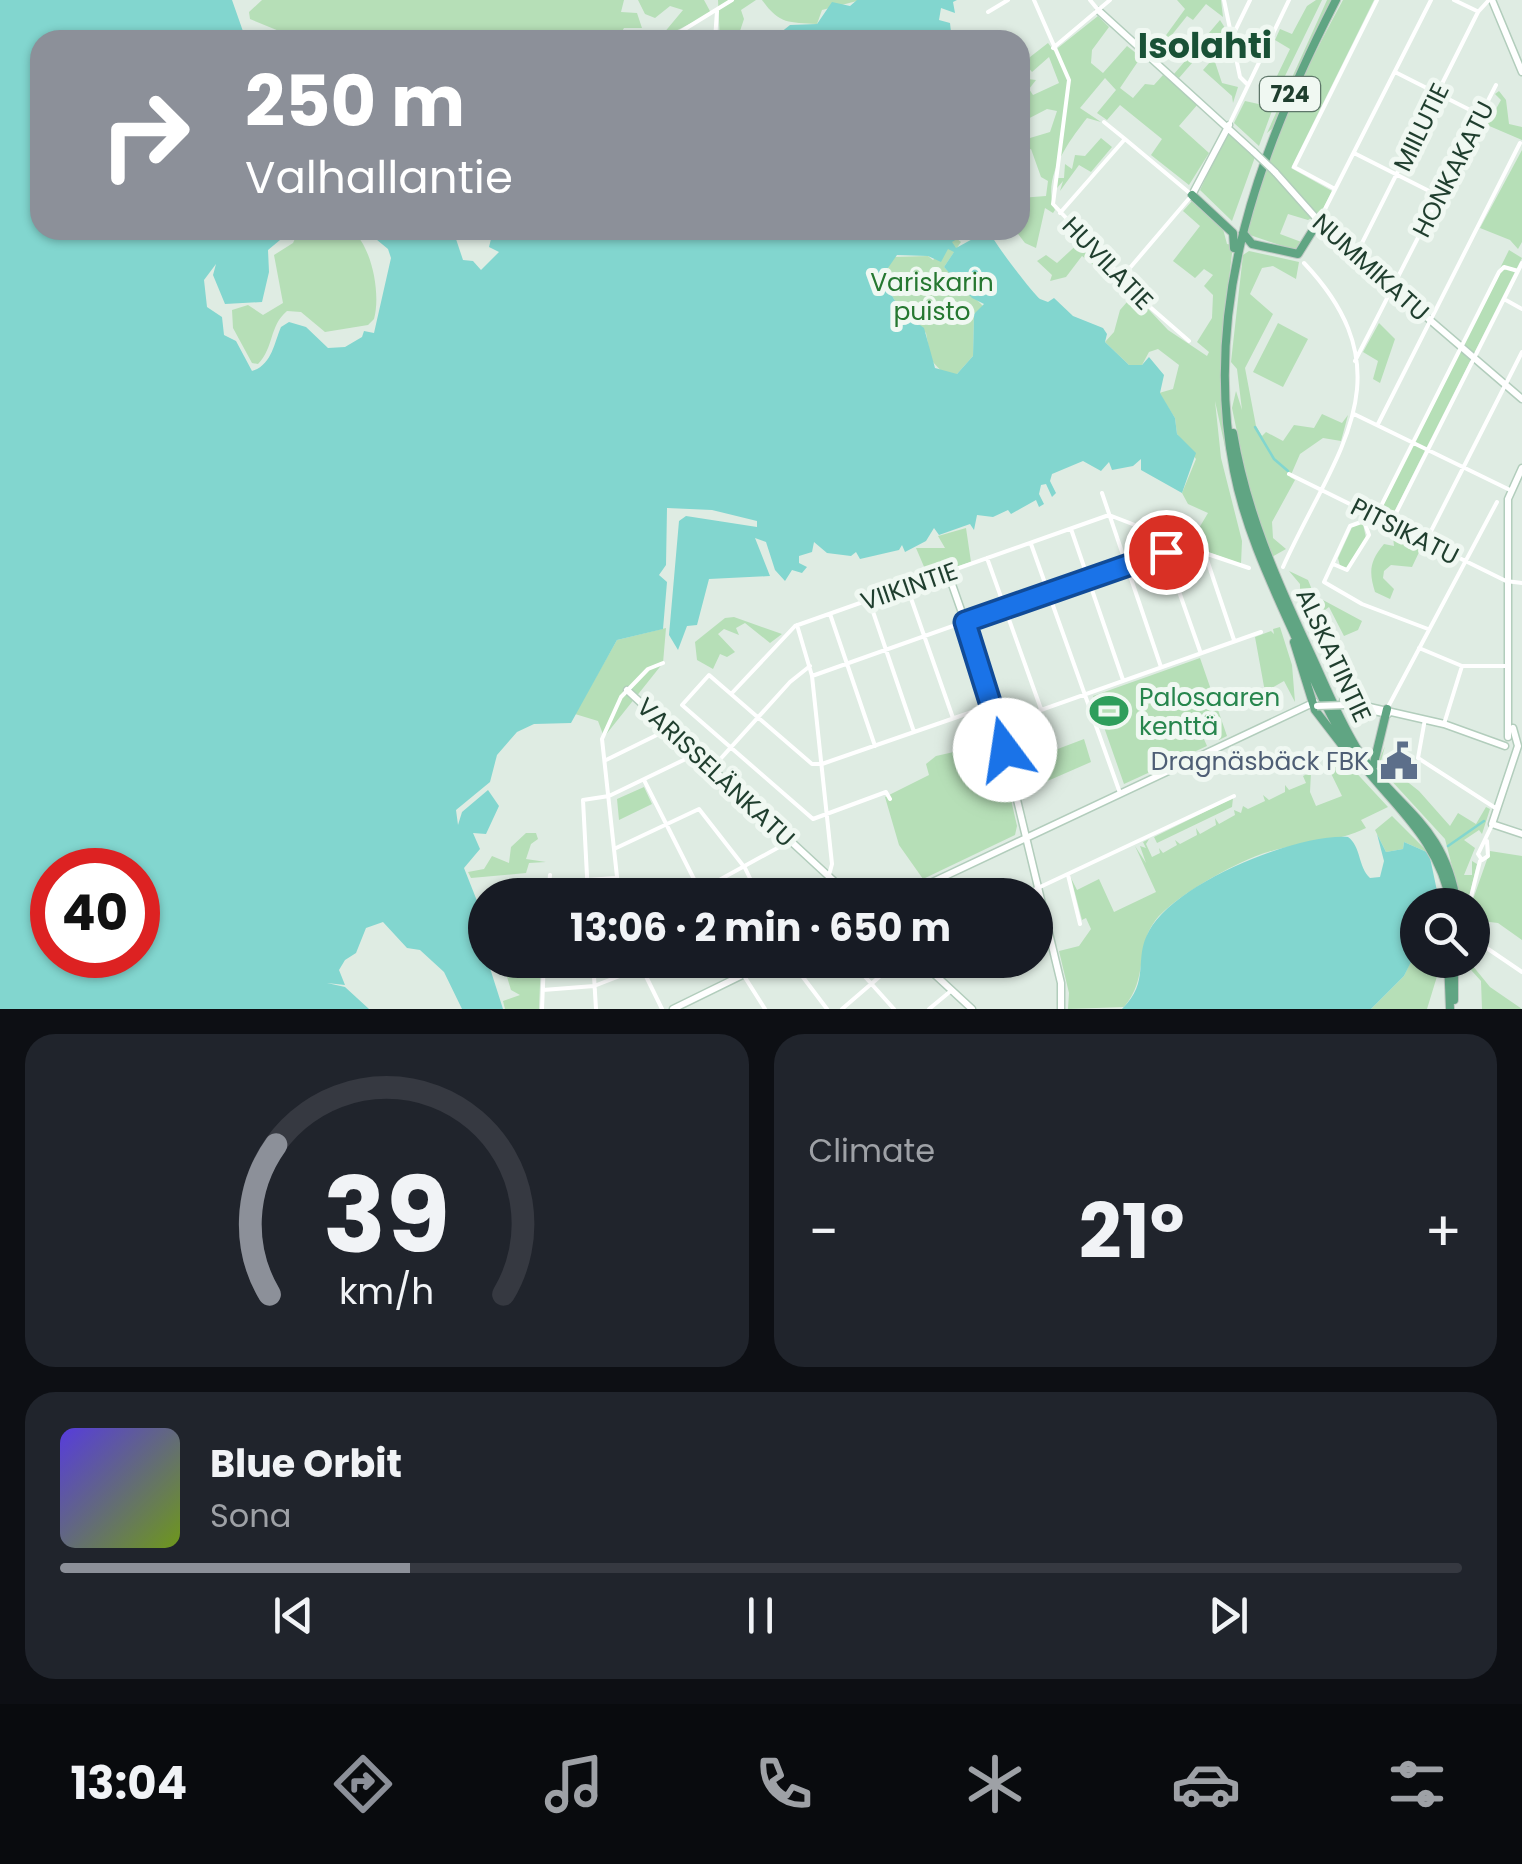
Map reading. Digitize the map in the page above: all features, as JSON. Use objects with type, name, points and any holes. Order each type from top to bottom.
[{"type":"main road","name":"ALSKATINTIE","points":[[1336,0],[1284,109],[1242,229],[1230,300],[1230,444],[1243,509],[1290,627],[1335,723],[1371,773],[1435,838],[1453,888]]},
{"type":"main road","points":[[1491,0],[1522,72]]},
{"type":"main road","name":"NUMMIKATU","points":[[1099,11],[1229,124],[1355,257],[1522,399]]},
{"type":"main road","points":[[1229,124],[1192,195],[1224,222],[1234,237],[1231,287]]},
{"type":"main road","points":[[1224,222],[1239,225],[1245,218]]},
{"type":"main road","points":[[1242,229],[1247,241],[1298,254],[1318,222]]},
{"type":"main road","points":[[1230,300],[1242,251],[1260,246]]},
{"type":"main road","name":"ALSKATINTIE","points":[[1227,395],[1240,471],[1258,536],[1371,773]]},
{"type":"main road","points":[[1522,468],[1510,489],[1513,744],[1492,824],[1522,834]]},
{"type":"main road","points":[[948,573],[994,704],[1035,878]]},
{"type":"main road","points":[[1290,627],[1310,706],[1371,773]]},
{"type":"main road","name":"VARISSELÄNKATU","points":[[627,690],[830,877]]},
{"type":"main road","points":[[940,878],[1310,706],[1344,703],[1444,724],[1488,740],[1513,744]]},
{"type":"main road","points":[[1371,773],[1387,712]]},
{"type":"main road","points":[[1354,744],[1365,750],[1378,748]]},
{"type":"main road","points":[[1053,950],[1061,983],[1061,1009]]},
{"type":"main road","points":[[673,1009],[736,978]]},
{"type":"main road","points":[[939,978],[972,1009]]},
{"type":"main road","points":[[1448,978],[1452,1009]]},
{"type":"main road","points":[[1452,978],[1452,1009]]},
{"type":"street","points":[[684,30],[732,0]]},
{"type":"street","points":[[988,12],[1008,0]]},
{"type":"street","name":"HUVILATIE","points":[[1034,0],[1069,80],[1053,194],[1060,213],[1190,341]]},
{"type":"street","points":[[1090,0],[1099,11]]},
{"type":"street","points":[[1054,48],[1110,0]]},
{"type":"street","points":[[1224,0],[1240,77],[1248,85]]},
{"type":"street","points":[[1232,39],[1250,0]]},
{"type":"street","points":[[1229,124],[1290,0]]},
{"type":"street","points":[[1335,190],[1294,168],[1377,0]]},
{"type":"street","points":[[1318,222],[1431,0]]},
{"type":"street","points":[[1454,0],[1478,12]]},
{"type":"street","name":"MIILUTIE","points":[[1355,257],[1478,12],[1491,0]]},
{"type":"street","points":[[716,30],[717,11]]},
{"type":"street","points":[[1396,72],[1480,116]]},
{"type":"street","name":"HONKAKATU","points":[[1355,360],[1496,85]]},
{"type":"street","points":[[1104,122],[1192,195],[1123,276]]},
{"type":"street","points":[[1060,213],[1125,139]]},
{"type":"street","points":[[1378,424],[1520,143]]},
{"type":"street","points":[[1354,152],[1440,196]]},
{"type":"street","points":[[1283,566],[1352,428],[1354,414],[1355,360],[1350,334],[1335,300],[1304,263]]},
{"type":"street","points":[[1390,523],[1522,263]]},
{"type":"street","points":[[1376,516],[1501,269],[1518,271]]},
{"type":"street","points":[[1504,299],[1522,309]]},
{"type":"street","points":[[1426,541],[1522,352]]},
{"type":"street","points":[[1354,414],[1510,489],[1521,489]]},
{"type":"street","name":"PITSIKATU","points":[[1288,474],[1509,582],[1522,583]]},
{"type":"street","points":[[1102,493],[1161,667]]},
{"type":"street","points":[[1387,712],[1498,502]]},
{"type":"street","points":[[1332,564],[1347,570],[1353,566],[1369,536],[1364,521],[1368,512]]},
{"type":"street","points":[[1110,515],[1166,538],[1174,548]]},
{"type":"street","name":"VIIKINTIE","points":[[732,694],[797,625],[1110,515]]},
{"type":"street","points":[[1364,521],[1354,521],[1324,582],[1362,604],[1428,629]]},
{"type":"street","points":[[1071,529],[1123,680]]},
{"type":"street","points":[[1031,544],[1120,792]]},
{"type":"street","points":[[812,676],[1174,548],[1184,546],[1249,568]]},
{"type":"street","points":[[1166,552],[1200,653]]},
{"type":"street","points":[[1205,554],[1234,641]]},
{"type":"street","points":[[987,558],[1041,710]]},
{"type":"street","points":[[907,586],[953,718]]},
{"type":"street","points":[[868,600],[914,732]]},
{"type":"street","points":[[830,614],[876,746]]},
{"type":"street","points":[[797,625],[812,676],[830,877]]},
{"type":"street","points":[[999,725],[1261,632]]},
{"type":"street","points":[[1418,647],[1462,666],[1510,666]]},
{"type":"street","points":[[616,878],[602,739],[608,720],[627,690],[648,668],[663,663]]},
{"type":"street","points":[[712,768],[810,666]]},
{"type":"street","points":[[1444,724],[1462,666]]},
{"type":"street","points":[[890,798],[886,792],[813,819],[682,705],[709,675],[812,764],[822,764],[994,704]]},
{"type":"street","points":[[1422,719],[1418,758],[1497,808]]},
{"type":"street","points":[[605,760],[669,730]]},
{"type":"street","points":[[587,878],[583,800],[609,796],[696,754]]},
{"type":"street","points":[[644,780],[694,878]]},
{"type":"street","points":[[1053,882],[1234,796]]},
{"type":"street","points":[[614,849],[699,809],[750,878]]},
{"type":"street","points":[[1473,888],[1480,860],[1478,852],[1487,842],[1492,824]]},
{"type":"street","points":[[727,878],[790,841]]},
{"type":"street","points":[[1068,875],[1080,924]]},
{"type":"street","points":[[1490,950],[1522,972]]},
{"type":"street","points":[[542,1009],[543,978]]},
{"type":"street","points":[[593,978],[596,1009]]},
{"type":"street","points":[[542,990],[594,986],[617,978]]},
{"type":"street","points":[[646,978],[662,1009]]},
{"type":"street","points":[[744,978],[765,1009]]},
{"type":"street","points":[[804,978],[827,1009]]},
{"type":"street","points":[[866,978],[894,1009]]},
{"type":"street","points":[[842,1009],[879,978]]},
{"type":"street","points":[[929,1009],[952,990]]},
{"type":"green space","points":[[262,0],[624,0],[621,12],[637,13],[642,28],[277,30],[250,19],[249,12]]},
{"type":"green space","points":[[638,0],[704,0],[711,13],[678,30],[666,30],[683,10],[670,6],[655,18],[645,14]]},
{"type":"green space","points":[[718,0],[756,0],[741,10],[744,19],[740,30],[720,30]]},
{"type":"green space","points":[[762,0],[857,1],[822,10],[817,24],[786,21]]},
{"type":"green space","points":[[1177,0],[1221,0],[1223,17],[1206,4],[1193,20],[1187,16],[1167,41],[1164,38],[1185,9]]},
{"type":"green space","points":[[1322,0],[1284,78],[1259,146],[1234,123],[1245,101],[1263,105],[1290,49],[1275,40],[1280,29],[1292,34],[1307,6]]},
{"type":"green space","points":[[1327,0],[1333,0],[1274,127],[1267,133]]},
{"type":"green space","points":[[1343,0],[1374,0],[1291,168],[1332,191],[1321,213],[1308,220],[1288,214],[1280,234],[1304,243],[1297,251],[1247,234],[1287,114]]},
{"type":"green space","points":[[1098,16],[1109,27],[1092,50],[1091,63],[1103,73],[1127,46],[1141,57],[1120,88],[1133,98],[1145,84],[1154,85],[1163,75],[1198,104],[1179,126],[1209,153],[1189,185],[1151,155],[1162,139],[1120,105],[1107,120],[1097,113],[1116,90],[1105,78],[1080,108],[1101,122],[1087,118],[1059,161],[1052,185],[1055,210],[1053,213],[1045,208],[1036,248],[1023,240],[1030,240],[1030,197],[1046,196],[1048,181],[1041,177],[1030,149],[1030,138],[1050,132],[1057,111],[1047,109],[1030,118],[1030,90],[1033,95],[1059,83],[1049,57],[1032,72],[1030,57],[1048,43],[1054,51]]},
{"type":"green space","points":[[1220,20],[1225,28],[1210,47],[1222,83],[1238,87],[1233,103],[1232,96],[1203,70],[1210,62],[1205,54],[1199,55],[1179,78],[1174,74]]},
{"type":"green space","points":[[1499,91],[1506,100],[1509,124],[1522,127],[1522,140],[1487,125],[1501,100],[1495,94]]},
{"type":"green space","points":[[1226,135],[1234,135],[1255,157],[1232,221],[1200,190]]},
{"type":"green space","points":[[1101,138],[1112,147],[1091,172],[1079,165],[1060,191],[1063,181],[1057,188],[1057,178],[1064,178],[1065,164],[1072,169],[1075,155],[1085,156]]},
{"type":"green space","points":[[1522,150],[1522,242],[1518,249],[1510,240],[1480,228]]},
{"type":"green space","points":[[1192,201],[1223,229],[1227,244],[1233,245],[1222,339],[1223,410],[1234,488],[1215,401],[1221,458],[1242,541],[1241,564],[1189,545],[1208,513],[1188,504],[1182,493],[1196,459],[1177,434],[1175,418],[1159,393],[1173,389],[1179,365],[1158,349],[1149,352],[1142,365],[1129,365],[1105,342],[1114,332],[1120,310],[1134,294],[1168,330],[1207,356],[1209,352],[1197,342],[1212,318],[1213,295],[1204,286],[1213,275],[1204,269],[1195,278],[1173,261],[1200,226],[1183,211]]},
{"type":"green space","points":[[360,240],[373,272],[374,319],[368,325],[325,332],[301,312],[287,311],[277,323],[263,358],[258,364],[252,363],[233,328],[232,310],[248,305],[263,315],[283,303],[274,255],[293,243]]},
{"type":"green space","name":"Variskarin puisto","points":[[954,240],[961,242],[944,267],[984,307],[974,314],[973,356],[957,374],[944,374],[931,360],[926,333],[902,312],[881,278],[893,257],[928,256],[933,260]]},
{"type":"green space","points":[[1082,240],[1120,280],[1116,283],[1082,256],[1066,277],[1050,281],[1052,275],[1037,261],[1046,255],[1057,263]]},
{"type":"green space","points":[[1509,250],[1522,258],[1390,520],[1379,514]]},
{"type":"green space","points":[[1249,251],[1299,262],[1296,279],[1273,266],[1262,268],[1250,294],[1273,314],[1245,368],[1256,426],[1262,436],[1266,432],[1283,441],[1294,425],[1314,428],[1322,414],[1342,423],[1348,415],[1341,441],[1323,438],[1300,454],[1290,477],[1295,480],[1272,522],[1273,538],[1286,549],[1270,558],[1255,518],[1232,408],[1236,391],[1242,410],[1237,369],[1231,362],[1243,255]]},
{"type":"green space","points":[[1278,323],[1308,339],[1283,387],[1253,372]]},
{"type":"green space","points":[[1379,323],[1395,339],[1380,383],[1373,379],[1378,361],[1363,352]]},
{"type":"green space","points":[[1354,523],[1363,524],[1366,538],[1347,568],[1340,566],[1338,558]]},
{"type":"green space","points":[[966,528],[971,562],[928,576],[916,548],[945,548],[938,536]]},
{"type":"green space","points":[[1392,528],[1422,546],[1412,567],[1391,565],[1384,571],[1383,578],[1394,589],[1390,599],[1375,592],[1371,573],[1375,556],[1384,544],[1394,546]]},
{"type":"green space","points":[[1289,571],[1308,580],[1317,602],[1323,600],[1362,621],[1358,630],[1344,636],[1329,607],[1318,615],[1325,628],[1318,629],[1300,594],[1300,584]]},
{"type":"green space","points":[[734,617],[782,634],[770,643],[745,623],[736,628],[739,635],[724,629],[718,634],[735,652],[727,657],[720,654],[713,669],[697,660],[695,642],[725,618]]},
{"type":"green space","points":[[1280,627],[1292,665],[1295,702],[1284,681],[1265,692],[1255,637],[1271,631],[1274,634],[1273,629]]},
{"type":"green space","points":[[666,628],[663,663],[604,737],[598,721],[575,714],[617,640]]},
{"type":"green space","points":[[1200,658],[1227,736],[1219,740],[1215,725],[1200,730],[1207,746],[1124,784],[1093,696]]},
{"type":"green space","points":[[1084,739],[1091,762],[1020,793],[1013,766]]},
{"type":"green space","points":[[1385,746],[1381,761],[1419,791],[1450,826],[1458,813],[1476,824],[1486,807],[1490,809],[1482,834],[1479,830],[1464,840],[1475,848],[1464,875],[1472,875],[1472,861],[1477,864],[1471,888],[1458,888],[1445,839],[1377,765]]},
{"type":"green space","points":[[976,747],[979,754],[999,747],[1017,826],[1015,835],[922,878],[899,845],[885,797],[929,775],[926,764],[936,756]]},
{"type":"green space","points":[[1336,751],[1388,807],[1361,820],[1366,828],[1355,833],[1256,856],[1191,891],[1164,911],[1149,931],[1137,985],[1124,1007],[1068,1009],[1069,993],[1059,951],[1079,946],[1091,929],[1086,918],[1082,920],[1071,878],[1077,890],[1099,879],[1114,912],[1156,892],[1135,846],[1146,863],[1140,846],[1146,848],[1143,842],[1149,839],[1146,844],[1152,857],[1160,853],[1159,848],[1163,853],[1177,845],[1175,840],[1180,844],[1197,835],[1196,828],[1200,834],[1216,825],[1215,818],[1219,824],[1235,815],[1234,810],[1241,813],[1243,806],[1248,809],[1265,801],[1263,795],[1269,800],[1285,792],[1285,785],[1289,790],[1306,783],[1303,776],[1311,772],[1310,792],[1316,806],[1342,796],[1323,757]]},
{"type":"green space","points":[[644,787],[652,804],[619,820],[617,799]]},
{"type":"green space","points":[[1233,798],[1232,807],[1157,843],[1154,837]]},
{"type":"green space","points":[[1392,816],[1429,853],[1404,842],[1403,849],[1386,852],[1375,830]]},
{"type":"green space","points":[[526,833],[536,833],[538,839],[531,844],[526,859],[546,862],[529,863],[526,873],[471,878],[468,872],[484,869],[492,856],[509,863],[511,847]]},
{"type":"green space","points":[[1490,851],[1522,856],[1522,940],[1498,923],[1490,922],[1490,888],[1477,888]]},
{"type":"green space","points":[[507,978],[540,978],[539,1009],[505,1009],[503,1001],[520,995],[511,990]]},
{"type":"green space","points":[[1402,978],[1436,978],[1427,1009],[1371,1009]]},
{"type":"green space","points":[[1478,978],[1522,1009],[1482,1009]]},
{"type":"water","points":[[0,0],[232,0],[243,30],[30,30],[30,240],[280,240],[268,250],[269,272],[262,302],[225,304],[213,275],[216,264],[204,280],[207,307],[222,317],[224,335],[236,341],[252,371],[268,359],[281,327],[289,322],[306,327],[328,348],[345,347],[362,337],[364,331],[374,333],[391,258],[388,249],[377,240],[456,240],[463,260],[473,261],[481,270],[499,252],[489,247],[491,240],[955,240],[952,242],[956,248],[971,240],[994,240],[1040,299],[1048,302],[1054,298],[1073,316],[1103,328],[1107,334],[1105,342],[1129,365],[1142,365],[1149,357],[1164,375],[1160,393],[1175,418],[1177,434],[1196,453],[1182,493],[1141,470],[1141,459],[1133,466],[1112,470],[1109,462],[1101,471],[1083,461],[1052,474],[1050,481],[1056,493],[1052,497],[1046,484],[1041,485],[1039,494],[1044,504],[1039,507],[1036,500],[1011,514],[1008,510],[993,517],[977,515],[974,530],[970,524],[939,535],[934,528],[926,541],[905,552],[902,545],[899,550],[860,559],[856,552],[851,556],[827,553],[814,542],[812,552],[799,556],[799,563],[807,567],[802,573],[792,570],[785,581],[775,570],[766,542],[755,538],[770,576],[709,579],[697,625],[687,626],[678,650],[669,635],[679,521],[686,516],[757,527],[757,521],[712,510],[667,508],[666,565],[659,575],[667,582],[663,629],[617,640],[571,723],[534,724],[517,732],[497,755],[490,782],[456,810],[458,825],[462,812],[488,790],[499,806],[486,834],[473,833],[480,849],[464,868],[468,878],[468,978],[493,978],[503,1009],[462,1009],[444,972],[420,950],[407,948],[383,922],[366,928],[356,953],[345,960],[339,970],[345,985],[327,983],[345,987],[369,1009],[0,1009]],"holes":[[[948,249],[954,252],[944,267],[972,298],[984,304],[974,314],[973,356],[957,374],[935,368],[924,328],[902,312],[881,278],[897,255],[928,256],[941,262]]]},
{"type":"water","points":[[857,0],[957,0],[953,2],[955,13],[941,8],[939,20],[950,23],[951,30],[784,30],[790,25],[817,24],[832,2],[850,6]]},
{"type":"water","points":[[1377,834],[1386,852],[1403,849],[1404,842],[1429,853],[1436,888],[1400,888],[1402,978],[1371,1009],[1122,1009],[1136,989],[1149,931],[1163,913],[1209,879],[1269,853],[1325,838],[1348,837],[1370,878],[1380,877],[1384,861]]},
{"type":"waterway","points":[[1255,427],[1274,459],[1288,471]]},
{"type":"waterway","points":[[1448,846],[1484,821]]},
{"type":"place","name":"Palosaaren kenttä","points":[[1109,711]]},
{"type":"place","name":"Dragnäsbäck FBK","points":[[1399,761]]},
{"type":"district","name":"Isolahti","points":[[1205,46]]},
{"type":"route","points":[[1005,750],[994,704],[965,622],[1166,552]]}]
